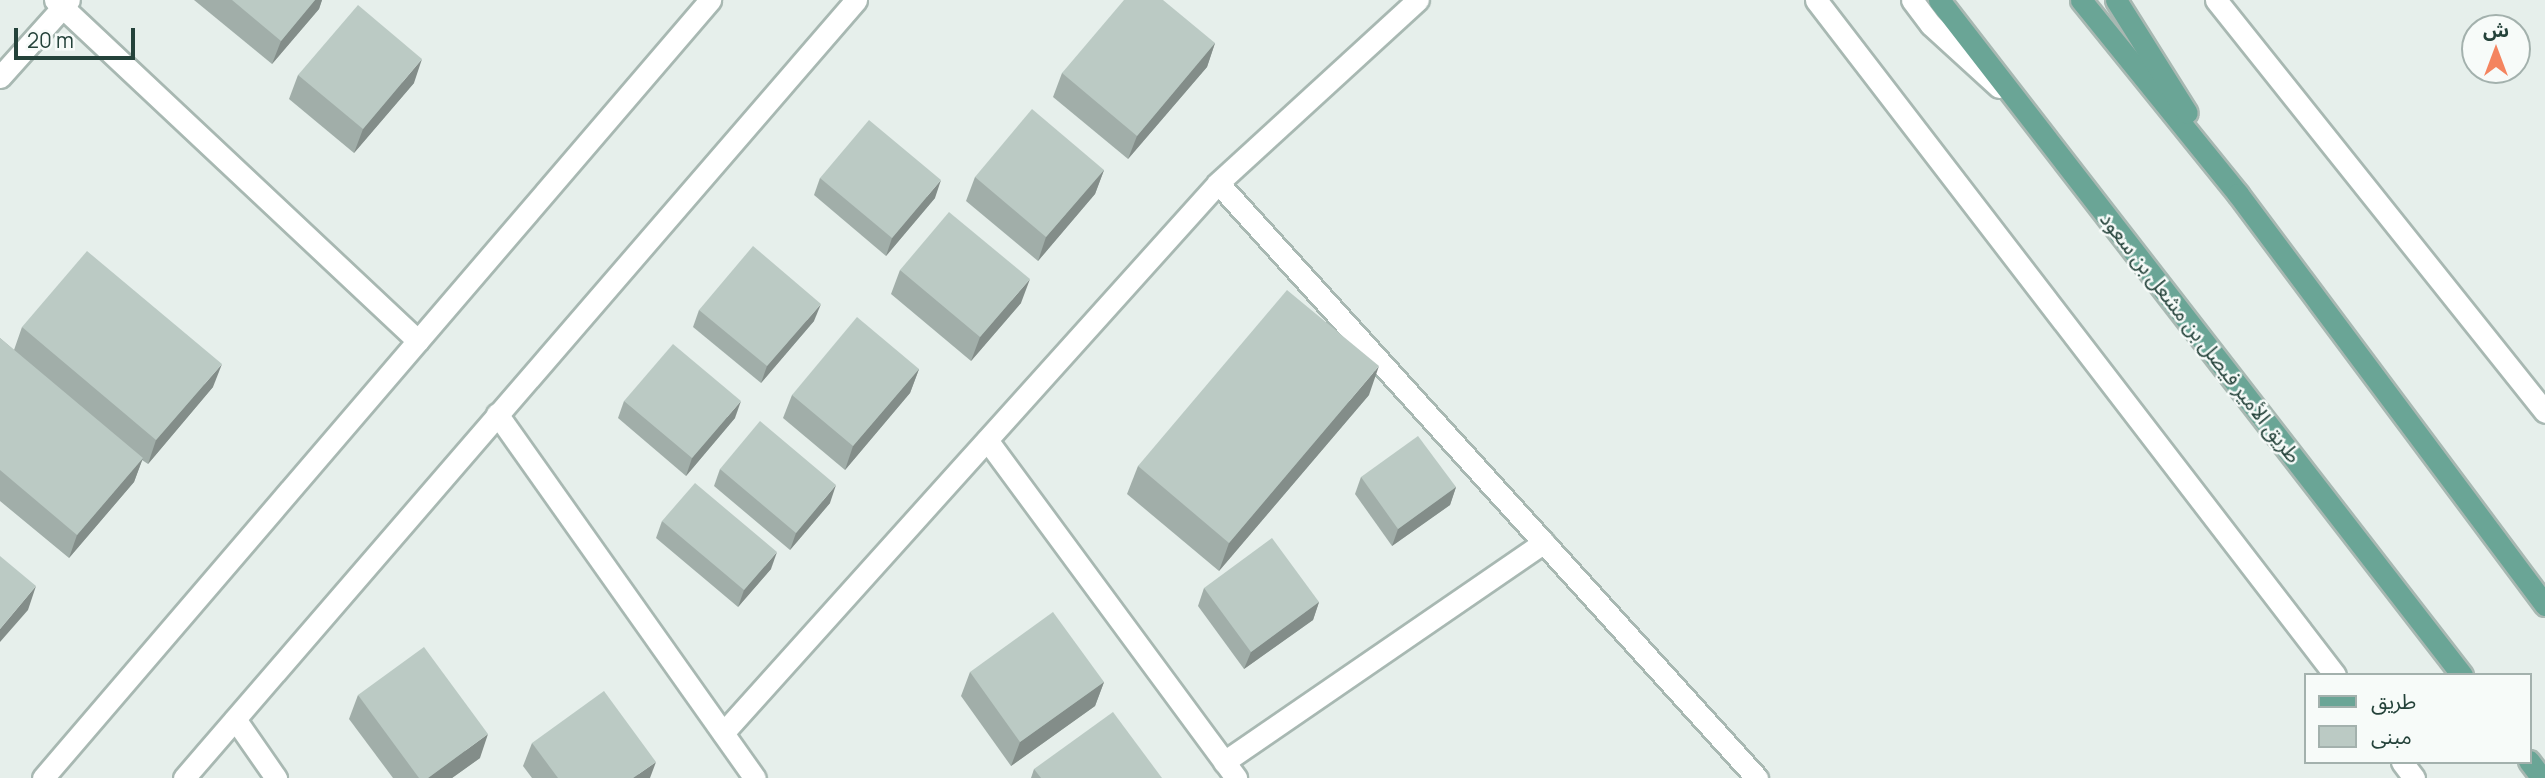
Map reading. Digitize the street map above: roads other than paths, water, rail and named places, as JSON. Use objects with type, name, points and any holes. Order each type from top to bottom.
[{"type":"main road","name":"طريق الأمير فيصل بن مشعل بن سعود","points":[[1939,0],[2460,673]]},
{"type":"main road","points":[[2081,0],[2238,194],[2545,606]]},
{"type":"main road","points":[[2116,0],[2238,194]]},
{"type":"main road","points":[[2531,764],[2542,778]]},
{"type":"street","points":[[43,778],[710,0]]},
{"type":"street","points":[[184,778],[856,0]]},
{"type":"street","points":[[723,733],[1218,183],[1418,0]]},
{"type":"street","points":[[1816,0],[2333,673]]},
{"type":"street","points":[[1912,0],[1931,25],[2024,110]]},
{"type":"street","points":[[2216,0],[2545,412]]},
{"type":"street","points":[[0,77],[62,2],[418,341]]},
{"type":"street","points":[[1218,183],[1757,778]]},
{"type":"street","points":[[497,414],[755,778]]},
{"type":"street","points":[[987,440],[1230,770],[1544,542]]},
{"type":"street","points":[[2497,544],[2545,592]]},
{"type":"street","points":[[235,719],[276,778]]}]
